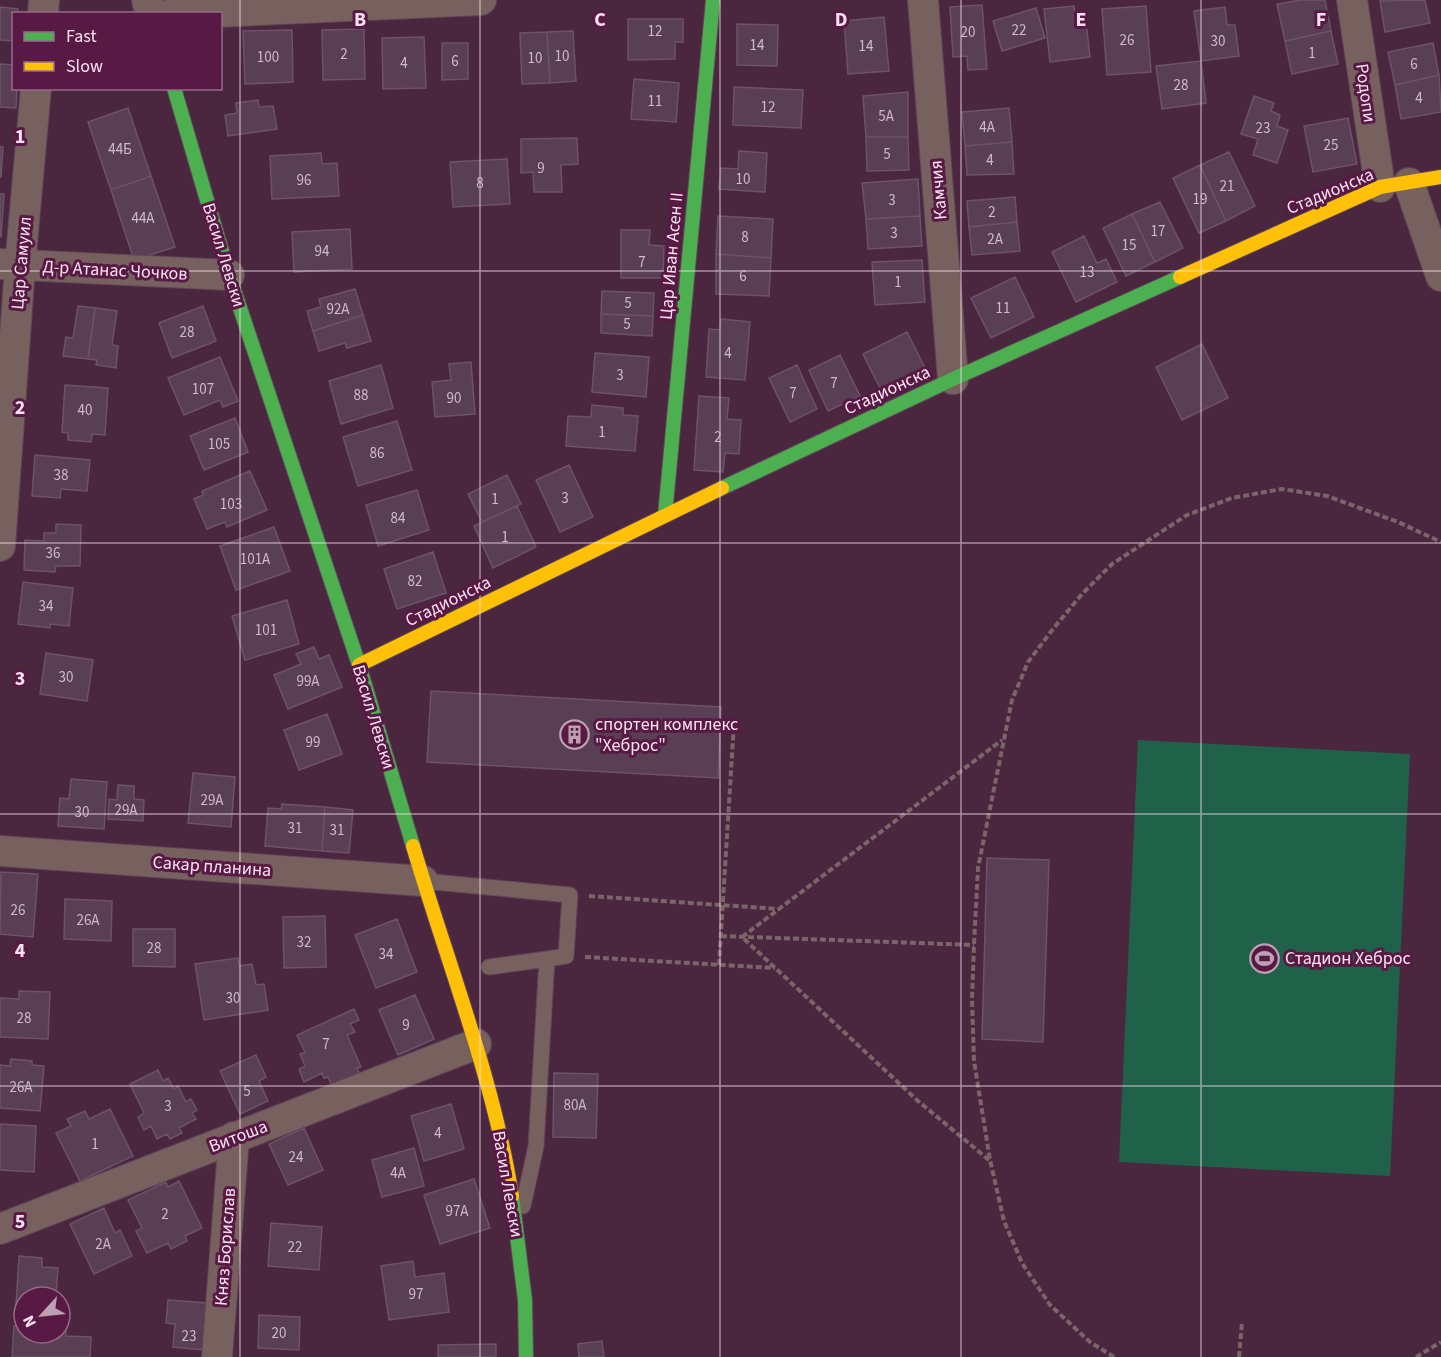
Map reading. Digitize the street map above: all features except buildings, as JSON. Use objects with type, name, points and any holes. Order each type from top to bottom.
[{"type":"street","points":[[215,12],[481,0]]},
{"type":"street","name":"Цар Иван Асен II","points":[[665,515],[713,0]]},
{"type":"street","name":"Камчия","points":[[922,0],[953,379]]},
{"type":"street","name":"Родопи","points":[[1352,0],[1395,185],[1441,276]]},
{"type":"street","name":"Цар Самуил","points":[[0,546],[10,265],[36,90]]},
{"type":"street","name":"Васил Левски","points":[[175,90],[229,275],[359,665],[423,881],[476,1044],[506,1156],[518,1232],[525,1300],[526,1357]]},
{"type":"street","name":"Стадионска","points":[[359,665],[665,515],[953,379],[1395,185],[1441,177]]},
{"type":"street","name":"Д-р Атанас Чочков","points":[[10,265],[229,275]]},
{"type":"street","name":"Сакар планина","points":[[0,850],[423,881]]},
{"type":"street","name":"Витоша","points":[[0,1229],[476,1044]]},
{"type":"street","name":"Княз Борислав","points":[[217,1357],[234,1137]]},
{"type":"lane","points":[[423,881],[570,895],[566,956],[489,967]]},
{"type":"lane","points":[[518,1232],[536,1146],[547,958]]},
{"type":"path","points":[[1114,1357],[1090,1342],[1050,1305],[1022,1263],[1004,1221],[990,1160],[974,1060],[972,999],[978,868],[1012,700],[1028,662],[1082,594],[1112,564],[1187,515],[1232,498],[1282,489],[1327,496],[1398,522],[1441,542]]},
{"type":"path","points":[[719,965],[734,723]]},
{"type":"path","points":[[742,937],[1003,740]]},
{"type":"path","points":[[570,895],[780,909]]},
{"type":"path","points":[[721,936],[974,945]]},
{"type":"path","points":[[742,937],[918,1101],[990,1160]]},
{"type":"path","points":[[566,956],[776,968]]},
{"type":"path","points":[[1239,1357],[1242,1322]]},
{"type":"path","points":[[1416,1357],[1441,1342]]},
{"type":"green space","name":"Стадион Хеброс","points":[[1138,740],[1410,754],[1390,1176],[1119,1162]]},
{"type":"traffic: fast","points":[[665,515],[713,0]]},
{"type":"traffic: fast","points":[[175,90],[229,275],[359,665],[413,846]]},
{"type":"traffic: fast","points":[[722,488],[953,379],[1180,277]]},
{"type":"traffic: fast","points":[[512,1196],[525,1300],[526,1357]]},
{"type":"traffic: slow","points":[[1180,277],[1380,187],[1441,177]]},
{"type":"traffic: slow","points":[[359,665],[722,488]]},
{"type":"traffic: slow","points":[[413,846],[481,1063],[504,1151],[512,1196]]},
{"type":"place","name":"спортен комплекс \"Хеброс\"","points":[[574,734]]},
{"type":"place","name":"Стадион Хеброс","points":[[1264,958]]}]
